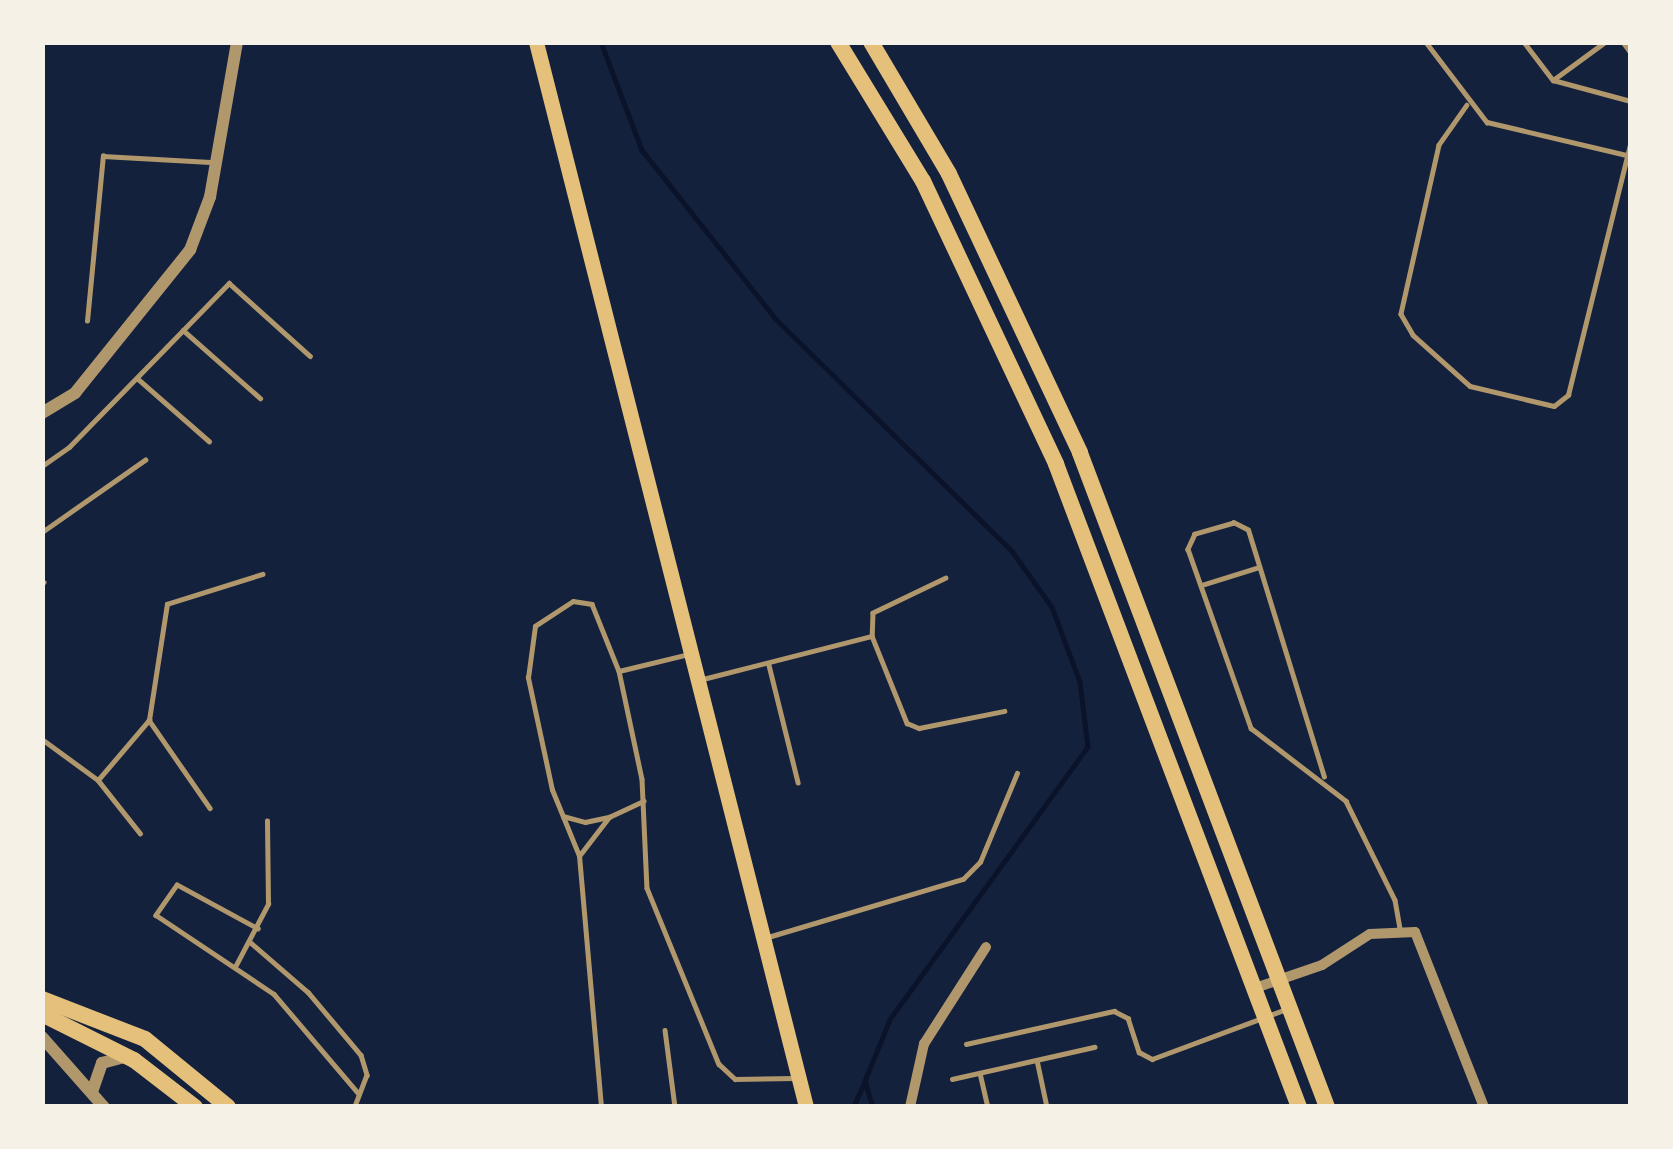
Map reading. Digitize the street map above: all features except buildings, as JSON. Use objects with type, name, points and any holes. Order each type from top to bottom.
[{"type":"highway","points":[[838,42],[923,181],[1056,464],[1299,1107]]},
{"type":"highway","points":[[871,42],[949,174],[1080,453],[1327,1107]]},
{"type":"highway","points":[[42,999],[145,1039],[228,1107]]},
{"type":"highway","points":[[42,1014],[134,1060],[195,1107]]},
{"type":"main road","points":[[536,42],[806,1107]]},
{"type":"street","points":[[42,412],[75,393],[179,266],[205,215],[237,42]]},
{"type":"street","points":[[1255,988],[1341,956],[1370,934],[1400,928],[1425,946],[1484,1107]]},
{"type":"street","points":[[910,1107],[924,1044],[986,947]]},
{"type":"street","points":[[42,1037],[104,1107]]},
{"type":"street","points":[[92,1093],[102,1063],[134,1060]]},
{"type":"lane","points":[[1426,42],[1467,105],[1495,125],[1627,154]]},
{"type":"lane","points":[[1524,42],[1553,80],[1631,101]]},
{"type":"lane","points":[[1553,80],[1605,42]]},
{"type":"lane","points":[[1624,42],[1631,53]]},
{"type":"lane","points":[[1467,105],[1439,145],[1401,314],[1413,335],[1476,389],[1554,406],[1566,399],[1631,140]]},
{"type":"lane","points":[[87,321],[103,156],[215,163]]},
{"type":"lane","points":[[42,466],[229,283],[310,356]]},
{"type":"lane","points":[[182,329],[260,398]]},
{"type":"lane","points":[[136,377],[209,441]]},
{"type":"lane","points":[[42,532],[145,460]]},
{"type":"lane","points":[[1324,778],[1271,750],[1251,728],[1188,549],[1195,534],[1242,524],[1324,778],[1364,829],[1400,928]]},
{"type":"lane","points":[[1201,585],[1259,566]]},
{"type":"lane","points":[[98,779],[149,719],[161,611],[262,574]]},
{"type":"lane","points":[[946,578],[873,613],[872,636],[907,723],[919,728],[1004,711]]},
{"type":"lane","points":[[602,1107],[579,856],[561,815],[528,678],[535,626],[573,601],[592,604],[619,671],[644,801],[647,888],[719,1064],[735,1079],[796,1078]]},
{"type":"lane","points":[[698,681],[872,636]]},
{"type":"lane","points":[[619,671],[691,653]]},
{"type":"lane","points":[[768,663],[798,782]]},
{"type":"lane","points":[[149,719],[210,808]]},
{"type":"lane","points":[[42,739],[98,779],[140,833]]},
{"type":"lane","points":[[761,939],[963,879],[980,862],[1017,773]]},
{"type":"lane","points":[[561,815],[585,822],[644,801]]},
{"type":"lane","points":[[579,856],[609,817]]},
{"type":"lane","points":[[236,965],[258,929],[270,890],[267,821]]},
{"type":"lane","points":[[258,929],[177,885],[169,889],[156,915],[236,965],[298,1017],[358,1094]]},
{"type":"lane","points":[[250,943],[308,992],[361,1055],[367,1075],[355,1107]]},
{"type":"lane","points":[[966,1044],[1114,1011],[1128,1018],[1139,1052],[1152,1059],[1290,1008]]},
{"type":"lane","points":[[665,1030],[675,1107]]},
{"type":"lane","points":[[952,1079],[1094,1047]]},
{"type":"lane","points":[[1037,1060],[1047,1107]]},
{"type":"lane","points":[[980,1072],[988,1107]]},
{"type":"waterway","points":[[601,42],[642,150],[776,319],[1012,551],[1052,607],[1080,682],[1088,747],[890,1020],[865,1081],[873,1107]]},
{"type":"waterway","points":[[853,1107],[865,1081]]}]
